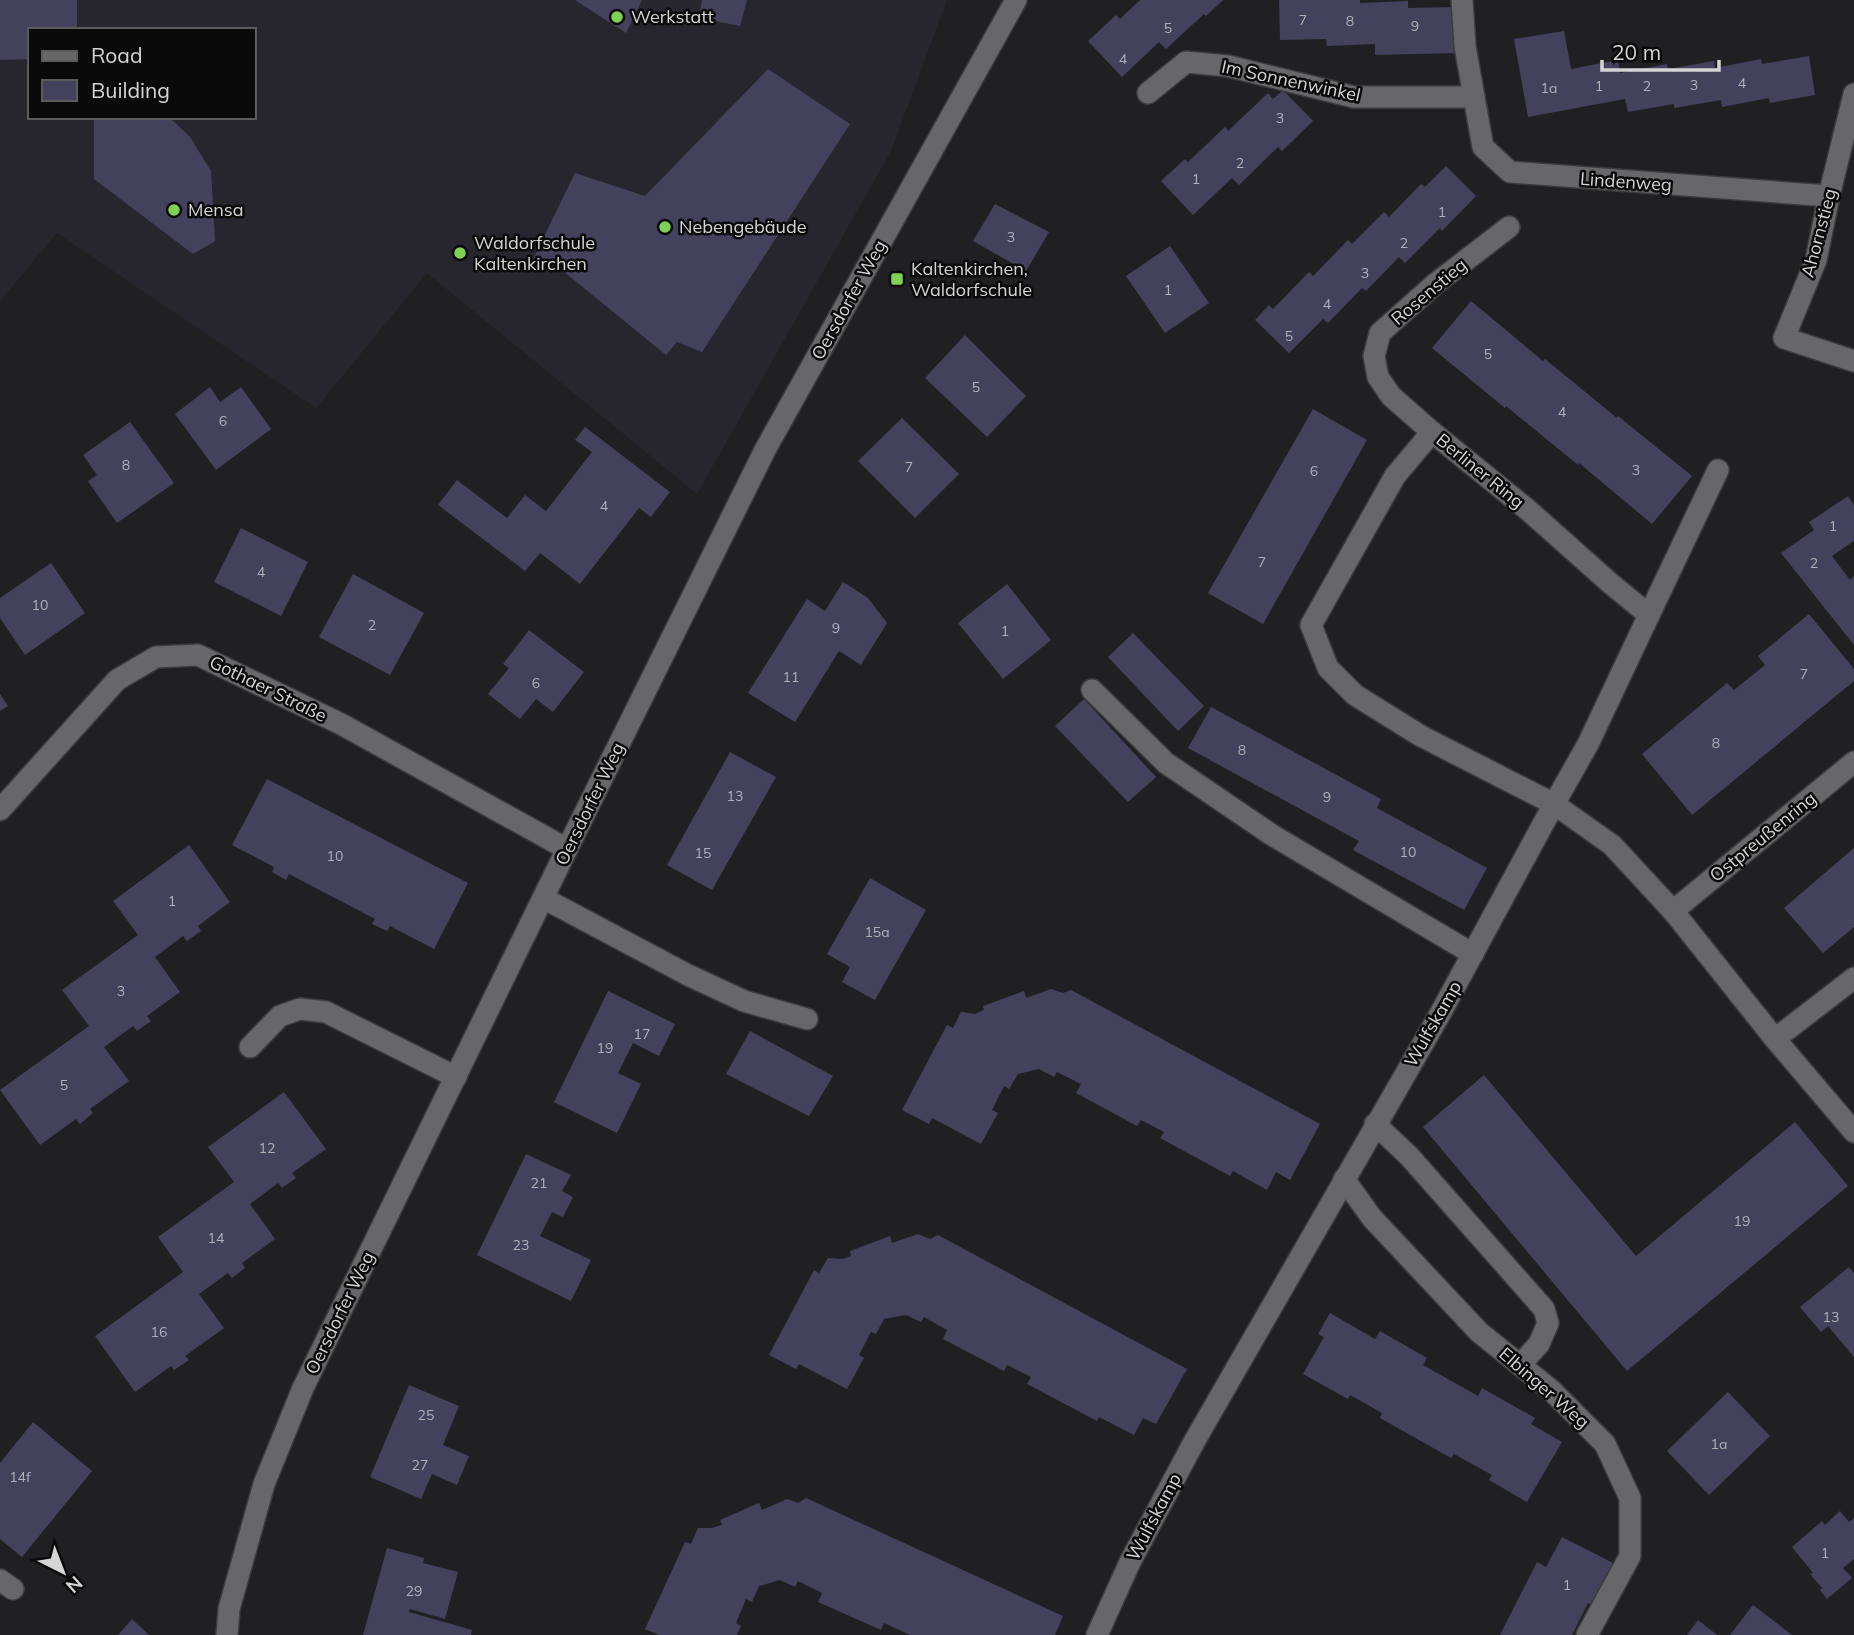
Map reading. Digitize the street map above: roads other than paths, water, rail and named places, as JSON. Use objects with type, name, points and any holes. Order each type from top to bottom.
[{"type":"street","name":"Oersdorfer Weg","points":[[227,1635],[229,1609],[264,1484],[303,1388],[765,450],[1016,0]]},
{"type":"street","points":[[1462,0],[1465,46],[1474,97]]},
{"type":"street","name":"Im Sonnenwinkel","points":[[1148,93],[1185,62],[1227,66],[1354,97],[1474,97]]},
{"type":"street","name":"Ahornstieg","points":[[1854,94],[1816,260],[1784,338],[1854,361]]},
{"type":"street","name":"Lindenweg","points":[[1474,97],[1483,147],[1510,172],[1829,196]]},
{"type":"street","name":"Rosenstieg","points":[[1432,432],[1391,396],[1378,377],[1374,356],[1380,333],[1435,284],[1509,228]]},
{"type":"street","name":"Berliner Ring","points":[[1554,804],[1420,736],[1355,695],[1328,668],[1311,625],[1395,476],[1432,432],[1528,510],[1649,615]]},
{"type":"street","points":[[1718,470],[1588,744],[1554,804],[1612,845],[1673,911],[1854,1132]]},
{"type":"street","name":"Gothaer Straße","points":[[0,810],[117,680],[156,657],[198,655],[341,724],[567,849]]},
{"type":"street","points":[[1092,690],[1166,763],[1272,835],[1473,954]]},
{"type":"street","name":"Ostpreußenring","points":[[1673,911],[1854,762]]},
{"type":"street","name":"Wulfskamp","points":[[1097,1635],[1129,1562],[1194,1442],[1473,954],[1554,804]]},
{"type":"street","points":[[543,898],[688,975],[744,1001],[807,1019]]},
{"type":"street","points":[[1775,1038],[1854,978]]},
{"type":"street","points":[[250,1047],[280,1016],[300,1009],[326,1012],[456,1077]]},
{"type":"street","points":[[1376,1124],[1409,1156],[1544,1309],[1548,1323],[1539,1344],[1520,1365]]},
{"type":"street","name":"Elbinger Weg","points":[[1344,1179],[1372,1218],[1479,1332],[1551,1390],[1605,1444],[1630,1498],[1630,1556],[1587,1635]]},
{"type":"place","name":"Werkstatt","points":[[617,17]]},
{"type":"place","name":"Mensa","points":[[174,210]]},
{"type":"place","name":"Nebengebäude","points":[[665,227]]},
{"type":"place","name":"Waldorfschule Kaltenkirchen","points":[[460,253]]},
{"type":"place","name":"Kaltenkirchen, Waldorfschule","points":[[897,279]]}]
